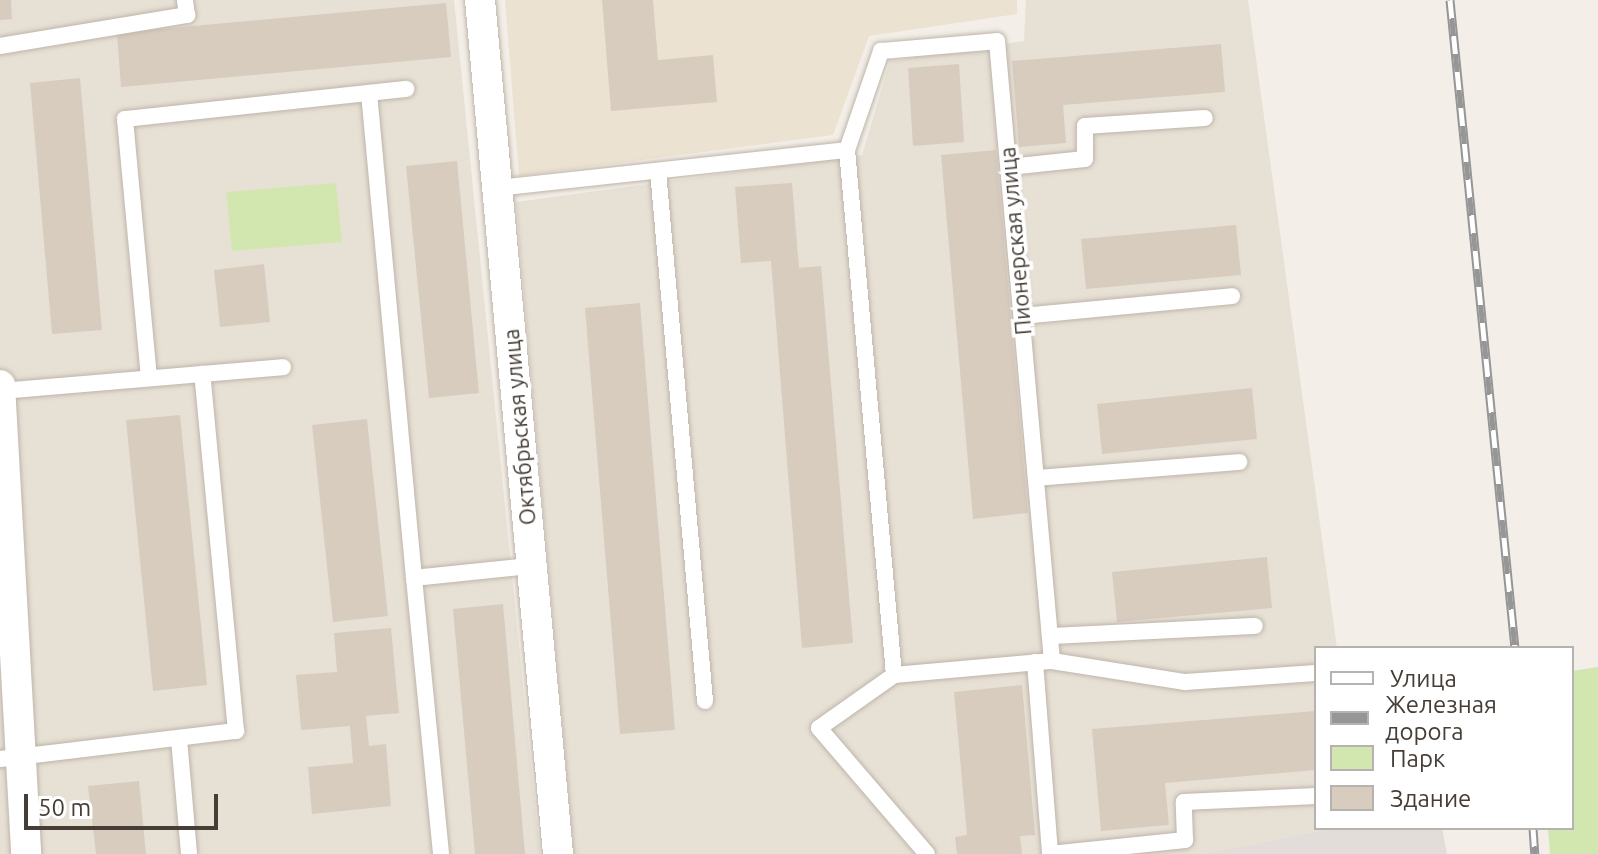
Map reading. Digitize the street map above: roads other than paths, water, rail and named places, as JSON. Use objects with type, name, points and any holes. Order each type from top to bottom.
[{"type":"street","name":"Октябрьская улица","points":[[480,0],[558,854]]},
{"type":"street","points":[[0,389],[10,758],[26,854]]},
{"type":"lane","points":[[0,46],[187,15],[185,0]]},
{"type":"lane","name":"Пионерская улица","points":[[847,150],[881,51],[997,41],[1050,636],[1044,662],[1050,854]]},
{"type":"lane","points":[[149,378],[125,119],[406,89]]},
{"type":"lane","points":[[369,93],[441,854]]},
{"type":"lane","points":[[1009,167],[1085,159],[1085,126],[1205,118]]},
{"type":"lane","points":[[497,188],[847,150],[894,675]]},
{"type":"lane","points":[[658,171],[705,701]]},
{"type":"lane","points":[[1022,316],[1232,296]]},
{"type":"lane","points":[[0,389],[283,367]]},
{"type":"lane","points":[[10,758],[236,731],[202,374]]},
{"type":"lane","points":[[1036,478],[1239,462]]},
{"type":"lane","points":[[414,578],[531,566]]},
{"type":"lane","points":[[1050,636],[1255,626]]},
{"type":"lane","points":[[927,854],[819,728],[894,675],[1044,662],[1185,682],[1314,673]]},
{"type":"lane","points":[[179,739],[189,854]]},
{"type":"lane","points":[[1050,854],[1185,840],[1184,802],[1314,796]]},
{"type":"railway","points":[[1450,0],[1515,646]]},
{"type":"railway","points":[[1533,830],[1535,854]]}]
